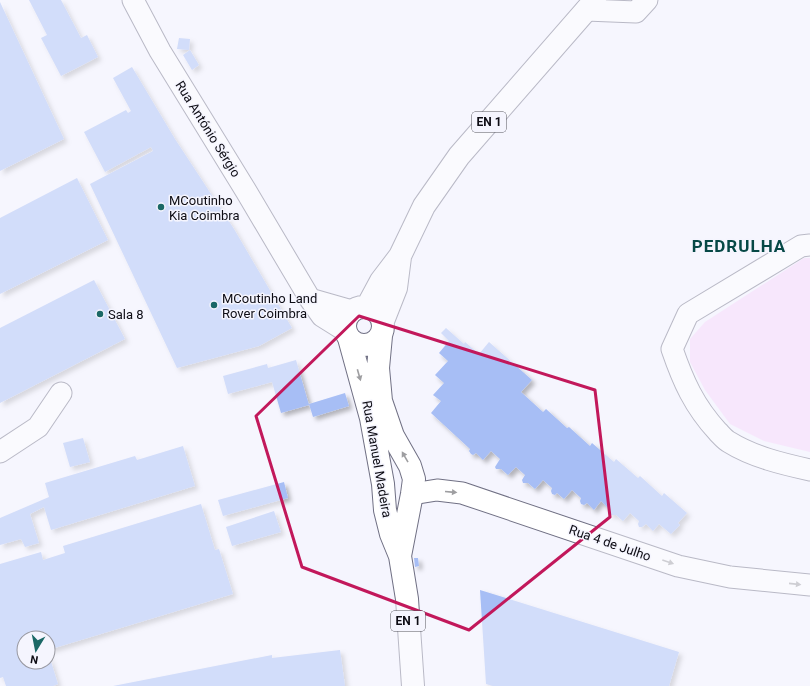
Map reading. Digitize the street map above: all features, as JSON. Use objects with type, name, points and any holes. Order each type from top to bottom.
[{"type":"main road","name":"Rua Manuel Madeira","points":[[360,309],[400,256],[424,206],[459,156],[591,5]]},
{"type":"main road","name":"Rua Manuel Madeira","points":[[400,256],[396,288],[382,328],[378,368],[381,401],[393,436],[410,466],[414,479],[400,556]]},
{"type":"main road","points":[[347,334],[355,343],[362,345],[370,345],[376,341],[382,328],[380,314],[374,309],[360,309]]},
{"type":"main road","name":"EN 1","points":[[347,334],[345,324],[348,316],[360,309]]},
{"type":"main road","name":"Rua Manuel Madeira","points":[[347,334],[371,418],[383,484],[385,510],[391,534],[400,556],[407,599],[414,686]]},
{"type":"main road","points":[[383,484],[392,495],[406,497],[412,494]]},
{"type":"street","name":"Rua António Sérgio","points":[[133,0],[160,51],[246,190],[310,298],[322,316],[347,334]]},
{"type":"street","points":[[591,5],[636,12],[647,0]]},
{"type":"street","points":[[810,245],[801,246],[688,314],[672,349],[682,377],[694,400],[713,426],[728,442],[747,451],[810,470]]},
{"type":"street","points":[[310,298],[360,309]]},
{"type":"street","points":[[0,452],[38,427],[61,393]]},
{"type":"street","name":"Rua 4 de Julho","points":[[412,494],[437,490],[462,493],[678,566],[730,577],[810,585]]},
{"type":"highlighted area","points":[[359,316],[595,390],[610,517],[469,630],[302,567],[256,416]]},
{"type":"shaded area","points":[[804,258],[810,258],[810,452],[764,441],[730,424],[705,390],[690,362],[690,339],[705,322]]},
{"type":"building","points":[[29,0],[61,0],[81,38],[87,35],[98,57],[61,76],[41,38],[47,35]]},
{"type":"building","points":[[0,2],[64,139],[0,171]]},
{"type":"building","points":[[179,38],[190,39],[189,50],[177,49]]},
{"type":"building","points":[[190,50],[199,65],[192,70],[183,55]]},
{"type":"building","points":[[132,67],[175,139],[234,229],[292,328],[259,346],[177,368],[90,184],[153,151],[151,147],[105,172],[84,132],[126,110],[128,113],[131,111],[113,78]]},
{"type":"building","points":[[77,178],[108,240],[0,294],[0,218]]},
{"type":"building","points":[[94,280],[125,339],[0,403],[0,328]]},
{"type":"building","points":[[446,328],[464,344],[465,342],[479,354],[489,342],[532,380],[521,392],[543,412],[546,409],[590,446],[592,443],[614,462],[616,459],[638,478],[640,476],[662,496],[664,493],[687,513],[678,523],[680,525],[671,534],[659,524],[653,531],[646,524],[639,527],[639,521],[630,513],[623,521],[616,515],[610,515],[610,510],[601,501],[594,510],[587,503],[584,505],[581,504],[581,498],[572,490],[564,499],[557,493],[555,495],[552,494],[552,488],[543,480],[535,489],[528,483],[523,483],[522,480],[525,475],[516,467],[508,475],[501,469],[496,469],[495,467],[500,459],[491,451],[483,460],[476,453],[473,455],[471,454],[469,451],[470,449],[431,413],[441,401],[433,395],[444,383],[435,375],[448,361],[439,353],[449,341],[441,333]]},
{"type":"building","points":[[296,360],[309,405],[281,413],[272,382],[228,394],[223,376],[267,364],[268,368]]},
{"type":"building","points":[[345,393],[349,406],[313,417],[309,404]]},
{"type":"building","points":[[83,438],[90,462],[70,467],[63,443]]},
{"type":"building","points":[[183,446],[195,486],[51,530],[44,507],[30,514],[39,543],[25,547],[21,539],[0,545],[0,518],[49,497],[45,483],[135,456],[137,460]]},
{"type":"building","points":[[284,482],[288,498],[223,516],[218,500]]},
{"type":"building","points":[[201,504],[215,550],[219,549],[233,594],[56,648],[56,630],[16,630],[16,670],[54,670],[58,684],[53,686],[6,686],[3,677],[0,678],[0,564],[41,552],[43,560],[65,553],[63,546]]},
{"type":"building","points":[[274,511],[281,532],[232,546],[226,527]]},
{"type":"building","points":[[414,558],[418,558],[419,566],[415,567]]},
{"type":"building","points":[[480,590],[679,652],[669,686],[493,686],[486,684]]},
{"type":"building","points":[[340,650],[345,686],[113,686],[272,655],[272,658]]},
{"type":"place","name":"MCoutinho Kia Coimbra","points":[[161,207]]},
{"type":"place","name":"MCoutinho Land Rover Coimbra","points":[[214,305]]},
{"type":"place","name":"Sala 8","points":[[100,314]]},
{"type":"district","name":"PEDRULHA","points":[[739,246]]}]
